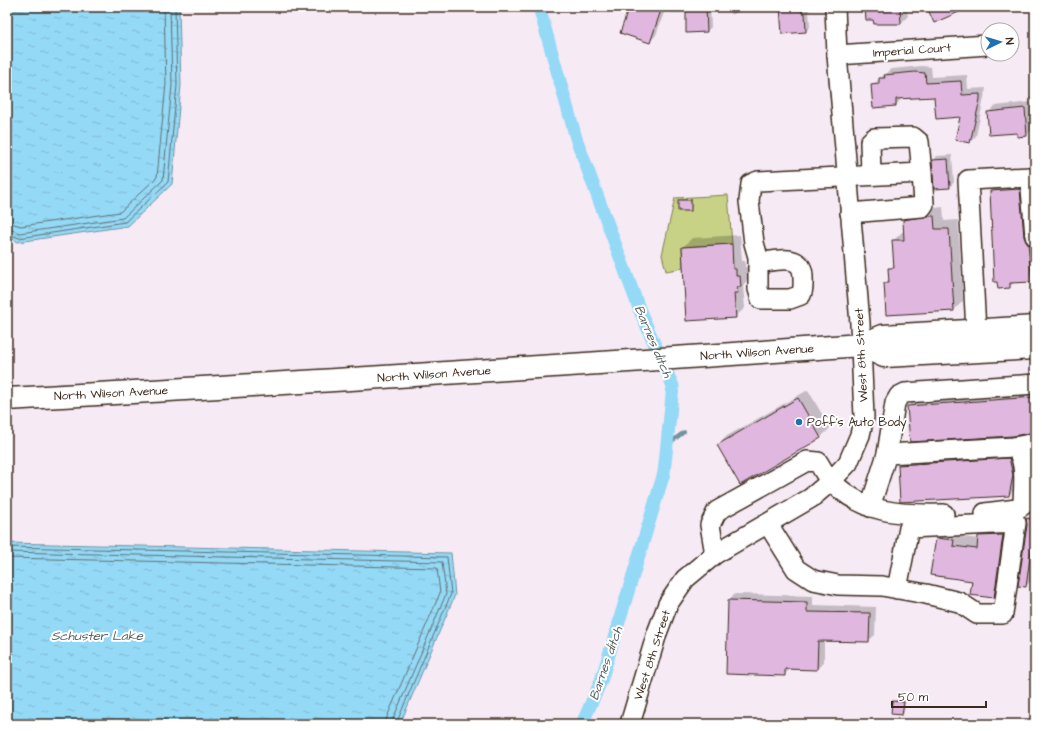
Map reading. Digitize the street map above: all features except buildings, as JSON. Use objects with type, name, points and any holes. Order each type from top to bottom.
[{"type":"main road","name":"North Wilson Avenue","points":[[7,399],[209,388],[636,361],[861,345],[883,336],[1035,327]]},
{"type":"main road","name":"North Wilson Avenue","points":[[861,345],[884,356],[1035,348]]},
{"type":"street","name":"West 8th Street","points":[[630,724],[657,633],[668,604],[688,576],[716,554],[811,498],[831,481],[848,463],[854,451],[861,429],[864,416],[861,345],[834,7]]},
{"type":"street","name":"Imperial Court","points":[[837,55],[980,46]]},
{"type":"street","points":[[850,213],[922,207],[924,204],[919,142],[913,137],[874,138],[870,142],[871,175]]},
{"type":"street","points":[[758,262],[749,202],[751,184],[758,181],[922,173]]},
{"type":"street","points":[[976,331],[968,180],[1030,177],[1035,236]]},
{"type":"street","points":[[870,507],[887,454],[895,403],[899,396],[905,393],[1035,384]]},
{"type":"street","points":[[887,454],[1014,447],[1035,442]]},
{"type":"street","points":[[716,554],[710,525],[717,511],[807,461],[818,462],[831,481],[857,502],[889,513],[980,513],[1021,508],[1023,505],[1022,462],[1018,451],[1014,447]]},
{"type":"street","points":[[768,524],[796,568],[813,580],[838,585],[882,586],[959,602],[977,614],[1003,614],[1016,523],[909,528],[898,589]]},
{"type":"green space","points":[[728,195],[732,244],[682,247],[683,268],[666,271],[662,255],[675,198]]},
{"type":"water","points":[[7,7],[179,7],[181,85],[172,184],[128,226],[18,242],[7,236]]},
{"type":"water","name":"Schuster Lake","points":[[7,543],[451,553],[455,595],[400,724],[7,724]]},
{"type":"waterway","name":"Barnes ditch","points":[[539,7],[576,138],[640,311],[673,386],[664,473],[601,681],[582,724]]},
{"type":"waterway","points":[[667,445],[684,432]]},
{"type":"place","name":"Poff's Auto Body","points":[[799,422]]}]
